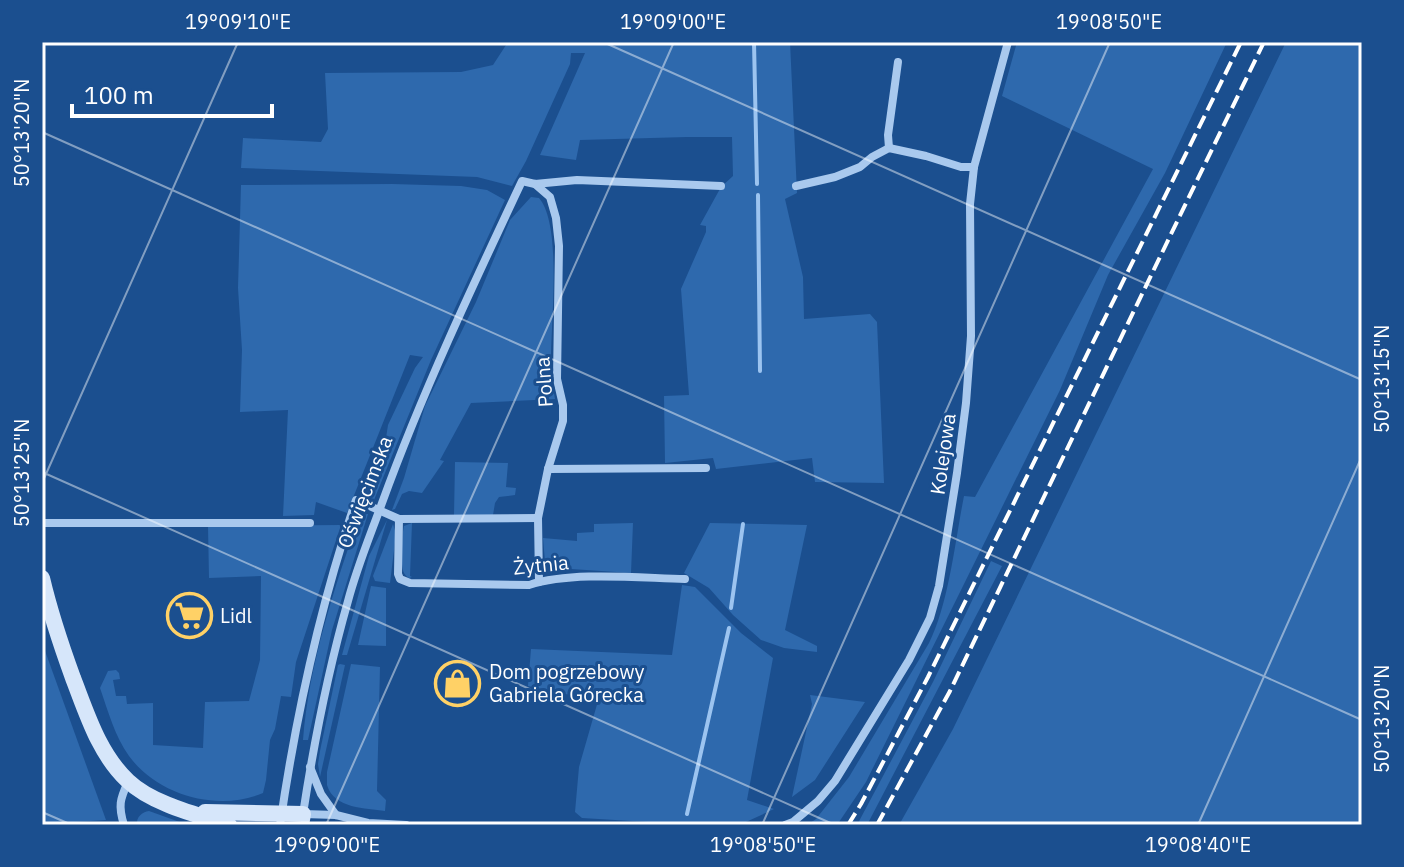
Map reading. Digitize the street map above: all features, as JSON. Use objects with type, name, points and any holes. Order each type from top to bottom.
[{"type":"main road","points":[[42,578],[61,646],[89,722],[110,760],[128,782],[156,799],[229,825]]},
{"type":"main road","points":[[192,813],[207,811],[302,820]]},
{"type":"street","name":"Kolejowa","points":[[785,825],[818,801],[838,776],[909,660],[930,618],[941,570],[966,403],[971,336],[970,204],[974,167],[1008,42]]},
{"type":"street","points":[[889,148],[898,62]]},
{"type":"street","points":[[796,186],[835,177],[860,167],[889,148],[961,167],[974,167]]},
{"type":"street","points":[[535,184],[577,180],[721,186]]},
{"type":"street","name":"Oświęcimska","points":[[302,820],[321,711],[363,553],[424,393],[513,200],[522,181],[535,184]]},
{"type":"street","name":"Polna","points":[[535,184],[550,197],[556,218],[559,246],[557,379],[563,405],[563,421],[548,469],[538,518],[539,582]]},
{"type":"street","points":[[548,469],[706,468]]},
{"type":"street","name":"Oświęcimska","points":[[281,819],[300,705],[326,595],[356,500],[379,510]]},
{"type":"street","points":[[379,510],[399,519],[538,518]]},
{"type":"street","name":"Żytnia","points":[[399,519],[400,579],[415,584],[529,585],[574,577],[685,579]]},
{"type":"street","points":[[42,523],[310,523]]},
{"type":"street","points":[[310,767],[321,794],[336,815]]},
{"type":"street","points":[[124,825],[120,799],[128,782]]},
{"type":"street","points":[[302,820],[336,815],[368,823],[406,825]]},
{"type":"street","points":[[355,825],[368,823]]},
{"type":"shaded area","points":[[508,42],[790,42],[797,193],[785,199],[803,277],[804,319],[870,314],[877,322],[884,483],[815,482],[812,458],[716,469],[713,458],[665,463],[664,396],[689,395],[681,289],[706,232],[706,226],[700,225],[721,187],[733,176],[732,137],[580,140],[576,160],[540,155],[585,53],[571,53],[570,64],[512,186],[477,177],[241,168],[243,138],[321,142],[328,129],[325,73],[461,72],[493,65]]},
{"type":"shaded area","points":[[1017,42],[1227,42],[1165,173],[1108,275],[1060,390],[866,782],[837,825],[807,825],[816,819],[849,777],[929,643],[946,591],[964,496],[975,497],[1153,169],[1002,96]]},
{"type":"shaded area","points":[[1286,42],[1362,42],[1362,825],[899,825],[953,729]]},
{"type":"shaded area","points":[[241,185],[461,186],[487,190],[505,200],[431,360],[374,500],[364,492],[363,484],[386,438],[388,425],[423,357],[410,355],[347,513],[316,502],[314,515],[283,516],[288,410],[240,412],[242,350],[238,288]]},
{"type":"shaded area","points":[[531,197],[539,198],[547,212],[551,232],[554,282],[551,375],[555,399],[471,403],[440,460],[444,461],[422,493],[409,491],[402,494],[392,510],[425,406],[476,302],[510,220]]},
{"type":"shaded area","points":[[455,462],[508,463],[506,487],[516,488],[515,495],[499,497],[493,515],[454,515]]},
{"type":"shaded area","points":[[360,514],[368,514],[332,630],[308,740],[303,740],[317,654]]},
{"type":"shaded area","points":[[387,520],[347,655],[342,655],[369,556]]},
{"type":"shaded area","points":[[412,523],[412,577],[409,578],[403,569],[402,542],[404,526]]},
{"type":"shaded area","points":[[633,523],[631,573],[556,568],[545,562],[543,538],[577,541],[577,533],[594,532],[594,524]]},
{"type":"shaded area","points":[[710,523],[807,525],[785,630],[817,646],[817,652],[784,648],[761,640],[709,588],[684,573]]},
{"type":"shaded area","points":[[393,524],[396,534],[390,583],[375,581],[373,576]]},
{"type":"shaded area","points":[[341,525],[296,662],[291,697],[281,696],[270,740],[263,793],[228,801],[190,797],[141,770],[124,749],[100,688],[108,671],[116,670],[119,673],[120,679],[113,680],[116,696],[126,696],[127,704],[153,703],[153,745],[203,748],[205,702],[249,701],[260,660],[261,576],[209,578],[208,526]]},
{"type":"shaded area","points":[[991,561],[1002,566],[867,825],[857,825],[933,682]]},
{"type":"shaded area","points":[[682,585],[695,587],[741,633],[773,658],[747,800],[774,809],[746,822],[698,825],[582,818],[575,812],[579,767],[598,701],[528,686],[531,649],[672,655]]},
{"type":"shaded area","points":[[371,586],[386,588],[386,646],[358,645]]},
{"type":"shaded area","points":[[44,648],[106,820],[42,824]]},
{"type":"shaded area","points":[[340,664],[345,665],[320,777],[320,751]]},
{"type":"shaded area","points":[[351,664],[380,667],[377,791],[386,800],[385,811],[343,803],[336,799],[327,785],[327,772]]},
{"type":"shaded area","points":[[810,695],[865,702],[815,780],[792,797],[812,704]]},
{"type":"shaded area","points":[[149,811],[188,825],[137,825],[140,815]]},
{"type":"waterway","points":[[754,42],[757,184]]},
{"type":"waterway","points":[[758,195],[760,371]]},
{"type":"waterway","points":[[731,608],[743,524]]},
{"type":"waterway","points":[[687,814],[729,628]]},
{"type":"railway","points":[[848,825],[928,677],[1241,42]]},
{"type":"railway","points":[[877,825],[950,691],[1264,42]]},
{"type":"place","name":"Lidl","points":[[189,616]]},
{"type":"place","name":"Dom pogrzebowy Gabriela Górecka","points":[[458,683]]}]
